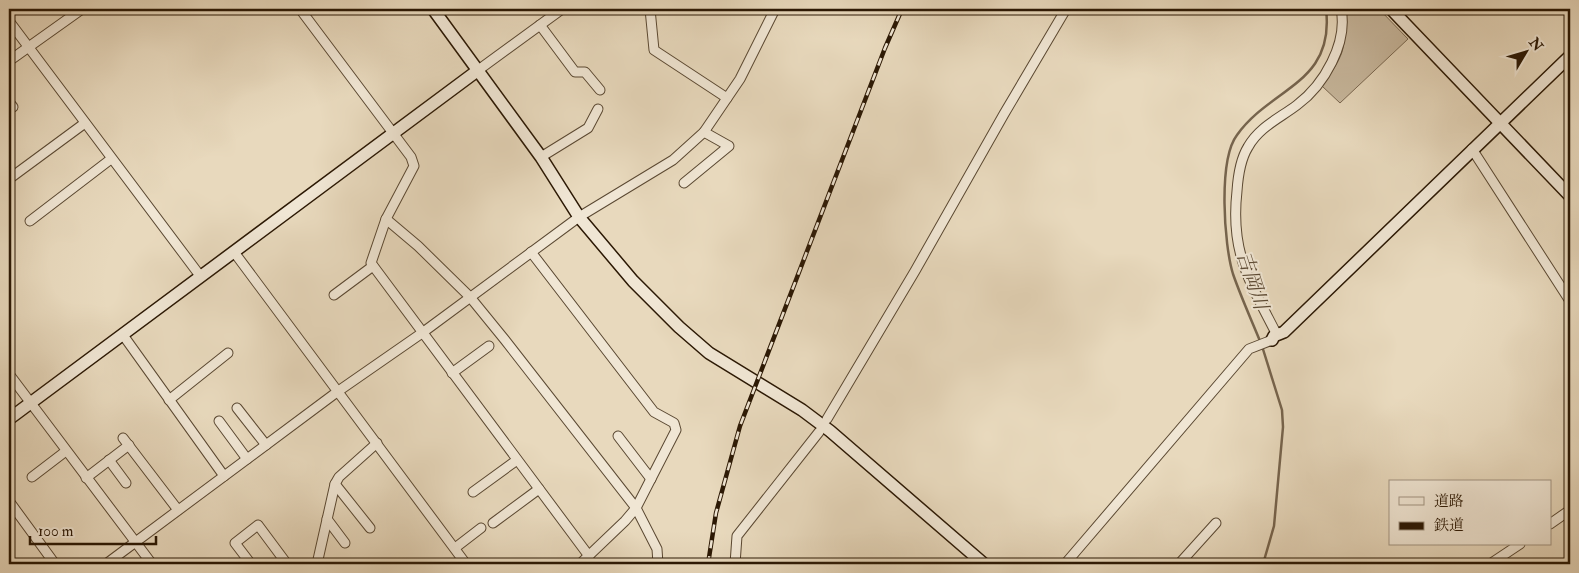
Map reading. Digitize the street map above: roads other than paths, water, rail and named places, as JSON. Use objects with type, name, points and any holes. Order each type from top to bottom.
[{"type":"street","points":[[9,61],[82,9]]},
{"type":"street","points":[[433,9],[541,158],[579,217],[633,281],[679,327],[710,353],[802,410],[984,564]]},
{"type":"street","points":[[9,419],[562,9]]},
{"type":"street","points":[[650,9],[654,50],[727,98]]},
{"type":"street","points":[[106,564],[337,392],[422,333],[579,217],[673,160],[704,132],[740,79],[775,9]]},
{"type":"street","points":[[827,418],[915,271],[1066,9]]},
{"type":"street","points":[[1274,337],[1247,276],[1236,241],[1235,206],[1238,176],[1244,155],[1257,135],[1306,98],[1329,68],[1338,50],[1341,32],[1341,9]]},
{"type":"street","points":[[1392,9],[1570,196]]},
{"type":"street","points":[[305,11],[411,157],[414,166],[386,219],[371,263],[589,556]]},
{"type":"street","points":[[9,21],[201,277]]},
{"type":"street","points":[[540,25],[575,72],[585,72],[600,90]]},
{"type":"street","points":[[1065,564],[1249,349],[1284,332],[1570,56]]},
{"type":"street","points":[[541,158],[588,128],[598,109]]},
{"type":"street","points":[[9,179],[85,123]]},
{"type":"street","points":[[684,183],[729,146],[704,132]]},
{"type":"street","points":[[1472,150],[1570,301]]},
{"type":"street","points":[[30,222],[112,159]]},
{"type":"street","points":[[386,219],[418,246],[470,296],[636,508],[658,549],[658,564]]},
{"type":"street","points":[[234,252],[466,564]]},
{"type":"street","points":[[531,252],[654,412],[674,423],[676,430],[636,508],[580,564]]},
{"type":"street","points":[[334,295],[373,266]]},
{"type":"street","points":[[123,335],[224,476]]},
{"type":"street","points":[[452,373],[489,346]]},
{"type":"street","points":[[169,400],[228,353]]},
{"type":"street","points":[[9,374],[152,564]]},
{"type":"street","points":[[238,408],[266,445]]},
{"type":"street","points":[[219,421],[247,459]]},
{"type":"street","points":[[735,564],[737,536],[819,432]]},
{"type":"street","points":[[618,436],[651,479]]},
{"type":"street","points":[[86,478],[109,460],[126,441],[178,510]]},
{"type":"street","points":[[317,564],[335,484],[339,477],[377,443]]},
{"type":"street","points":[[32,477],[66,451]]},
{"type":"street","points":[[109,460],[126,482]]},
{"type":"street","points":[[473,492],[517,460]]},
{"type":"street","points":[[335,484],[370,528]]},
{"type":"street","points":[[493,524],[539,489]]},
{"type":"street","points":[[9,501],[55,564]]},
{"type":"street","points":[[1552,523],[1570,510]]},
{"type":"street","points":[[327,519],[345,543]]},
{"type":"street","points":[[1179,564],[1216,523]]},
{"type":"street","points":[[251,564],[235,543],[258,526],[287,564]]},
{"type":"street","points":[[454,548],[481,528]]},
{"type":"street","points":[[1490,564],[1517,546]]},
{"type":"waterway","name":"吉岡川","points":[[1260,341],[1236,283],[1230,261],[1225,224],[1227,163],[1231,147],[1237,135],[1251,119],[1298,82],[1311,69],[1321,54],[1326,34],[1326,9]]},
{"type":"waterway","name":"吉岡川","points":[[1262,346],[1282,410],[1283,427],[1274,526],[1263,564]]},
{"type":"railway","points":[[708,564],[716,513],[740,426],[885,48],[902,9]]}]
